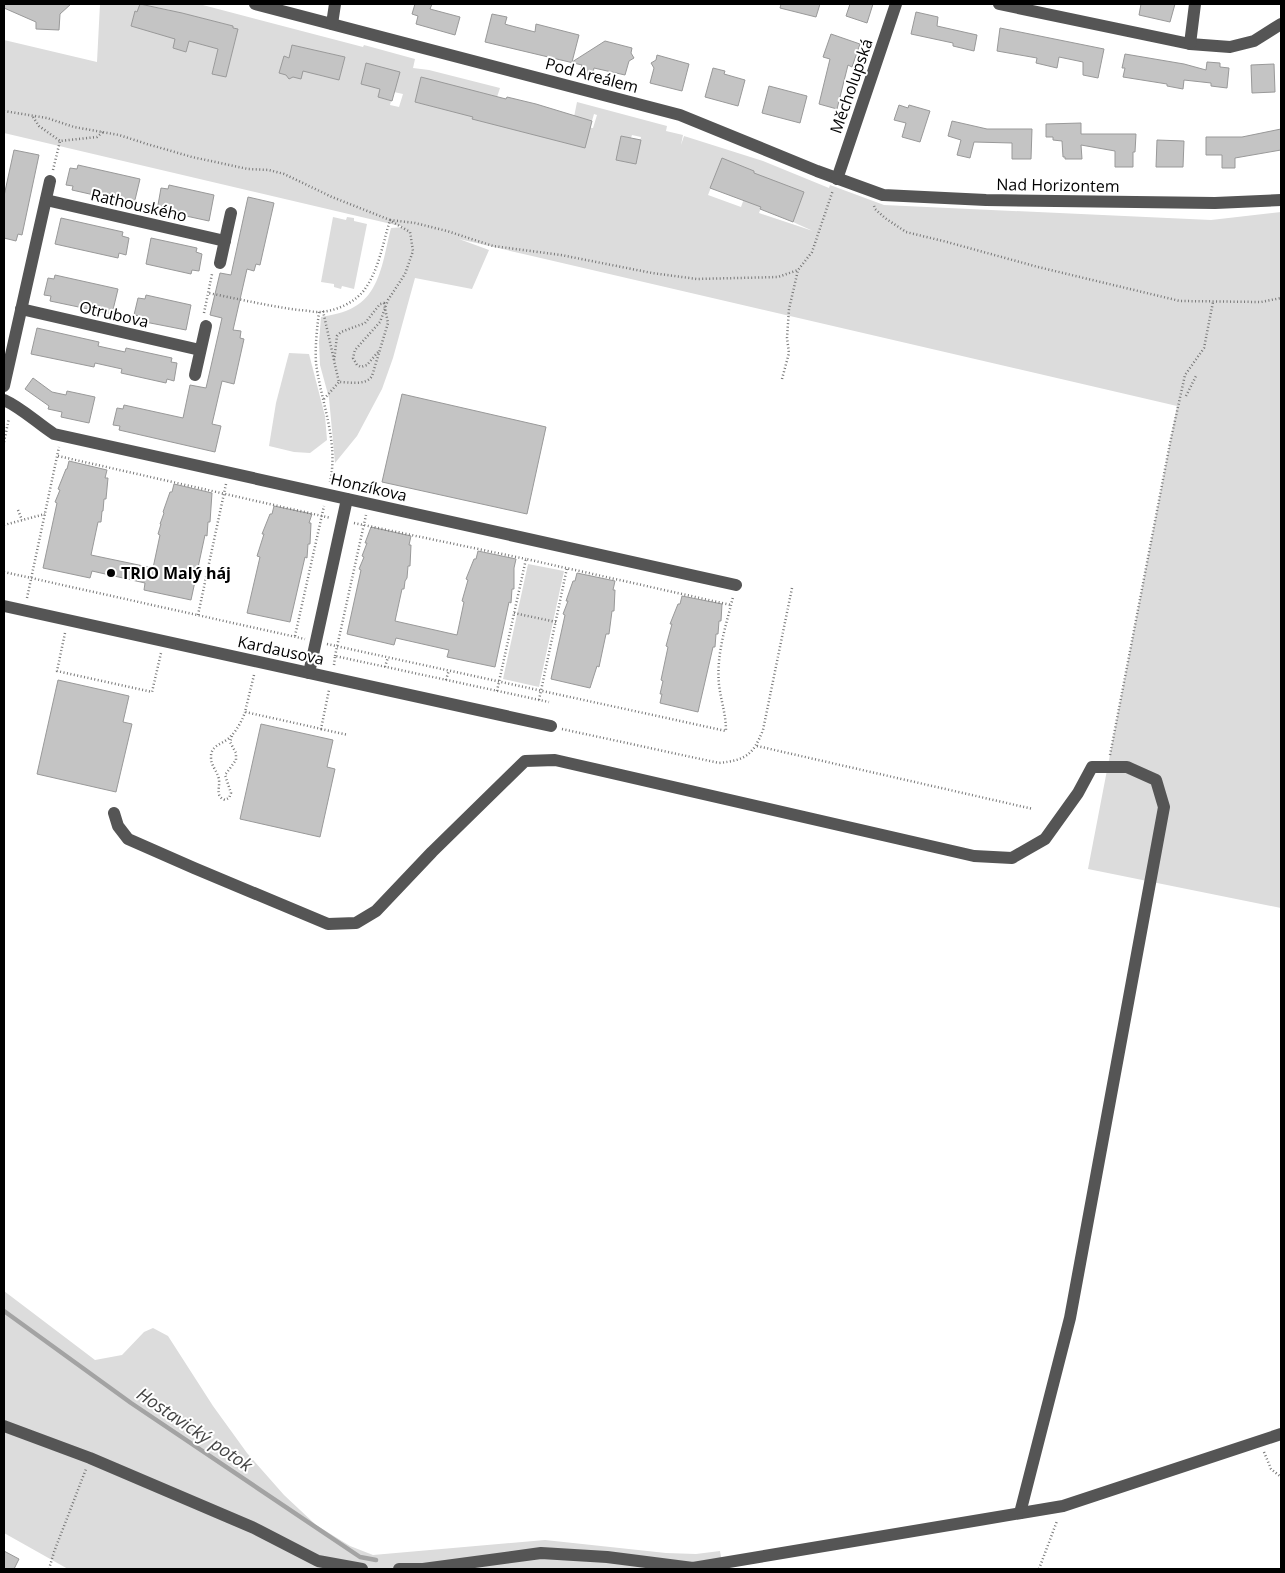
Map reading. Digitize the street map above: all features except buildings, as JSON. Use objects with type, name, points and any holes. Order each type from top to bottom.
[{"type":"street","name":"Pod Areálem","points":[[255,4],[680,115],[837,179]]},
{"type":"street","points":[[332,24],[335,4]]},
{"type":"street","name":"Měcholupská","points":[[837,179],[896,4]]},
{"type":"street","points":[[999,4],[1190,44],[1230,47],[1254,41],[1281,24]]},
{"type":"street","points":[[1190,44],[1195,4]]},
{"type":"street","name":"Nad Horizontem","points":[[837,179],[883,194],[986,200],[1215,203],[1281,200]]},
{"type":"street","points":[[4,386],[50,181]]},
{"type":"street","name":"Rathouského","points":[[46,200],[225,242]]},
{"type":"street","points":[[220,263],[231,214]]},
{"type":"street","name":"Otrubova","points":[[21,309],[200,350]]},
{"type":"street","points":[[195,375],[206,326]]},
{"type":"street","name":"Honzíkova","points":[[8,402],[54,434],[736,585]]},
{"type":"street","points":[[309,673],[347,499]]},
{"type":"street","name":"Kardausova","points":[[4,606],[551,726]]},
{"type":"street","points":[[114,813],[118,826],[128,839],[328,924],[356,923],[376,911],[432,852],[525,761],[555,760],[974,856],[1012,858],[1045,839],[1078,792],[1092,767],[1127,767],[1156,780],[1164,807],[1070,1318],[1020,1513]]},
{"type":"street","points":[[4,1426],[90,1458],[254,1528],[318,1561],[362,1569]]},
{"type":"street","points":[[399,1569],[423,1569],[541,1553],[607,1557],[693,1568],[1062,1506],[1281,1434]]},
{"type":"path","points":[[33,117],[39,126],[60,141],[97,137],[104,131]]},
{"type":"path","points":[[50,181],[60,141]]},
{"type":"path","points":[[782,379],[788,353],[789,309],[798,270],[812,252],[837,179]]},
{"type":"path","points":[[869,191],[875,210],[906,232],[1038,267],[1180,301],[1261,302],[1281,298]]},
{"type":"path","points":[[380,350],[367,366],[361,367],[357,365],[353,358],[355,350],[380,322],[388,300],[405,274],[413,251],[410,232],[390,220],[414,223],[447,231],[493,246],[561,255],[652,273],[697,279],[778,277],[798,270]]},
{"type":"path","points":[[206,326],[204,315],[213,270],[220,263]]},
{"type":"path","points":[[1108,767],[1183,383],[1185,375],[1204,348],[1213,302]]},
{"type":"path","points":[[324,399],[339,382],[363,382],[369,380],[378,361],[388,323],[384,311],[384,303],[380,304],[364,323],[341,332],[338,336],[334,361]]},
{"type":"path","points":[[295,636],[332,468],[327,414],[316,364],[315,340],[321,312],[339,382]]},
{"type":"path","points":[[1186,396],[1196,376]]},
{"type":"path","points":[[4,442],[8,402]]},
{"type":"path","points":[[26,601],[62,436]]},
{"type":"path","points":[[58,456],[731,605]]},
{"type":"path","points":[[198,615],[229,473]]},
{"type":"path","points":[[333,669],[369,504]]},
{"type":"path","points":[[18,510],[22,520]]},
{"type":"path","points":[[4,525],[45,514]]},
{"type":"path","points":[[497,691],[526,560]]},
{"type":"path","points":[[540,700],[568,568]]},
{"type":"path","points":[[4,572],[726,731],[726,715],[719,685],[719,654],[736,585]]},
{"type":"path","points":[[551,726],[719,763],[735,761],[747,756],[756,746],[763,730],[792,588]]},
{"type":"path","points":[[514,613],[556,622]]},
{"type":"path","points":[[66,632],[57,671],[152,692],[161,652]]},
{"type":"path","points":[[335,656],[550,702]]},
{"type":"path","points":[[386,667],[388,657]]},
{"type":"path","points":[[446,680],[448,670]]},
{"type":"path","points":[[232,748],[230,742],[245,712],[254,673]]},
{"type":"path","points":[[321,729],[329,689]]},
{"type":"path","points":[[245,712],[348,735]]},
{"type":"path","points":[[219,743],[226,744],[236,753],[236,760],[225,775],[232,793],[227,800],[222,800],[218,794],[219,780],[210,758],[213,749],[219,743],[232,736]]},
{"type":"path","points":[[756,746],[1033,809]]},
{"type":"path","points":[[1259,1442],[1271,1469],[1281,1477]]},
{"type":"path","points":[[49,1569],[90,1458]]},
{"type":"path","points":[[1039,1569],[1062,1506]]},
{"type":"shaded area","points":[[100,4],[140,4],[199,4],[415,59],[413,68],[429,70],[500,88],[497,97],[479,92],[472,118],[593,128],[597,115],[594,114],[592,121],[574,117],[577,102],[667,126],[666,131],[683,135],[681,145],[684,136],[763,161],[829,188],[830,185],[884,205],[1211,220],[1281,212],[1281,908],[1088,869],[1177,406],[459,239],[489,250],[472,289],[415,278],[393,358],[382,389],[357,436],[335,463],[329,398],[320,365],[321,317],[346,311],[363,301],[376,283],[391,228],[404,227],[4,133],[4,40],[97,62]],"holes":[[[140,4],[170,10],[166,24],[157,33],[131,26],[135,11],[137,12]],[[182,13],[233,26],[233,28],[238,29],[226,77],[212,73],[218,49],[190,38],[186,52],[173,48]],[[292,45],[309,49],[286,75],[284,57],[289,58]],[[324,52],[345,57],[339,80],[318,75]],[[366,63],[399,72],[394,92],[403,94],[399,107],[390,105],[391,101],[378,97],[380,89],[361,83]],[[421,77],[455,112],[415,102]],[[632,135],[641,137],[636,163],[617,160],[621,136],[631,138]],[[722,159],[754,171],[741,207],[708,195]],[[771,180],[804,192],[793,222],[813,231],[759,213]]]},
{"type":"shaded area","points":[[333,217],[346,220],[347,217],[354,218],[354,221],[367,224],[354,289],[342,286],[341,289],[334,287],[334,284],[321,282]]},
{"type":"shaded area","points":[[289,353],[309,354],[325,416],[327,440],[310,453],[294,452],[269,446],[276,403]]},
{"type":"shaded area","points":[[528,564],[564,571],[539,687],[503,679]]},
{"type":"shaded area","points":[[4,1291],[95,1360],[122,1355],[144,1332],[153,1328],[168,1336],[213,1406],[247,1453],[284,1495],[316,1525],[350,1546],[373,1555],[545,1540],[666,1553],[696,1554],[720,1551],[723,1569],[68,1569],[4,1533]]},
{"type":"waterway","name":"Hostavický potok","points":[[4,1311],[131,1403],[360,1557],[376,1560]]},
{"type":"place","name":"TRIO Malý háj","points":[[111,573]]}]
